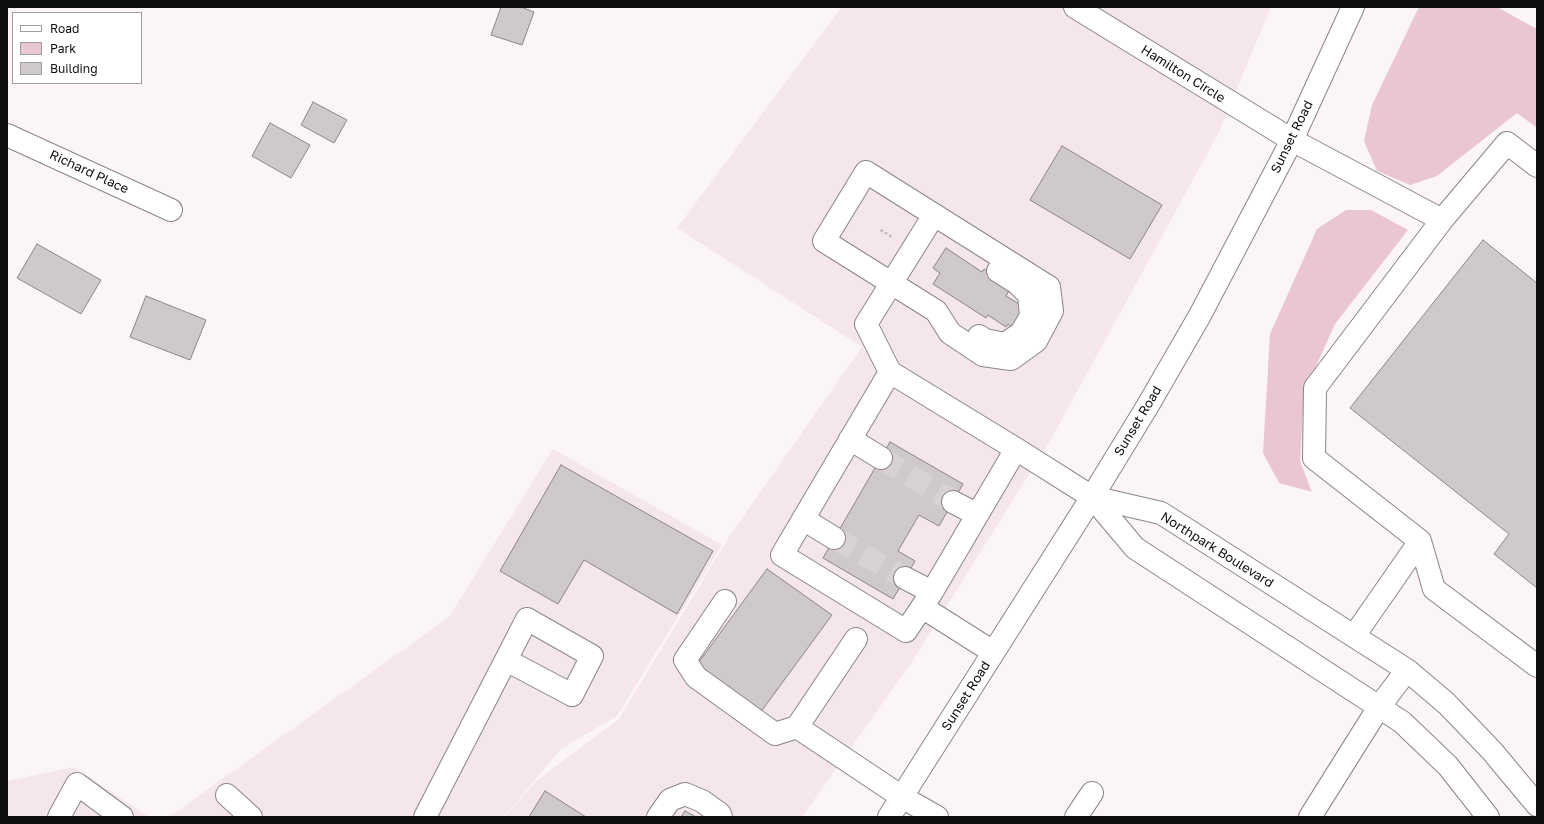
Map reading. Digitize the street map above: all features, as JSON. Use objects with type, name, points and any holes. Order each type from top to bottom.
[{"type":"street","name":"Hamilton Circle","points":[[1075,7],[1292,140],[1442,220]]},
{"type":"street","name":"Sunset Road","points":[[889,817],[1092,497],[1147,407],[1199,317],[1292,140],[1353,7]]},
{"type":"street","name":"Richard Place","points":[[7,134],[171,210]]},
{"type":"street","points":[[1537,166],[1507,143],[1442,220],[1315,388],[1314,458],[1420,541],[1434,588],[1537,666]]},
{"type":"street","points":[[866,172],[934,215],[1049,287],[1052,311],[1036,340],[1011,359],[983,355],[950,333],[936,311],[824,241],[866,172]]},
{"type":"street","points":[[934,215],[866,324],[890,372],[1092,497],[1135,548],[1402,722],[1448,766],[1488,817]]},
{"type":"street","points":[[890,372],[782,555],[906,631],[927,599],[976,514],[1016,449]]},
{"type":"street","points":[[850,439],[881,458]]},
{"type":"street","name":"Northpark Boulevard","points":[[1092,497],[1161,513],[1407,670],[1447,704],[1462,719],[1492,751],[1537,805]]},
{"type":"street","points":[[953,502],[976,514]]},
{"type":"street","points":[[803,519],[834,538]]},
{"type":"street","points":[[1354,636],[1420,541]]},
{"type":"street","points":[[905,578],[927,599],[993,652]]},
{"type":"street","points":[[725,601],[685,660],[696,677],[775,734],[796,728],[856,640]]},
{"type":"street","points":[[425,817],[506,660]]},
{"type":"street","points":[[1310,817],[1379,708],[1407,670]]},
{"type":"street","points":[[796,728],[936,817]]},
{"type":"street","points":[[59,817],[77,784],[122,817]]},
{"type":"street","points":[[1076,817],[1092,793]]},
{"type":"street","points":[[658,817],[670,800],[685,794],[702,801],[720,814],[721,817]]},
{"type":"street","points":[[228,796],[251,817]]},
{"type":"shaded area","points":[[842,7],[1271,7],[1218,134],[1051,439],[911,663],[802,817],[505,817],[535,782],[619,719],[729,537],[862,347],[677,228]]},
{"type":"shaded area","points":[[553,449],[722,545],[617,716],[561,749],[504,817],[169,817],[449,617]]},
{"type":"shaded area","points":[[74,767],[149,817],[7,817],[7,781]]},
{"type":"green space","points":[[1419,7],[1497,7],[1537,29],[1537,128],[1517,113],[1437,176],[1410,185],[1377,171],[1364,141],[1372,105]]},
{"type":"green space","points":[[1346,210],[1371,210],[1408,230],[1335,324],[1304,393],[1300,461],[1312,492],[1279,483],[1263,453],[1270,334],[1317,229]]},
{"type":"building","points":[[501,7],[521,7],[534,12],[522,45],[491,35]]},
{"type":"building","points":[[313,102],[347,120],[334,143],[301,125]]},
{"type":"building","points":[[270,123],[310,145],[291,178],[252,156]]},
{"type":"building","points":[[1062,146],[1162,205],[1130,259],[1030,200]]},
{"type":"building","points":[[1483,240],[1537,283],[1537,588],[1494,554],[1509,534],[1350,408]]},
{"type":"building","points":[[37,244],[101,280],[81,314],[17,278]]},
{"type":"building","points":[[946,248],[982,272],[984,269],[1011,287],[1006,296],[1024,307],[1012,327],[1008,324],[1006,327],[988,315],[986,318],[933,284],[940,273],[933,268]]},
{"type":"building","points":[[146,296],[206,320],[190,360],[130,337]]},
{"type":"building","points":[[890,442],[963,484],[939,526],[919,515],[898,551],[915,561],[893,599],[823,558]]},
{"type":"building","points":[[561,465],[713,551],[677,614],[584,560],[558,604],[500,571]]},
{"type":"building","points":[[767,569],[832,615],[760,713],[696,666]]},
{"type":"building","points":[[545,791],[586,817],[529,817]]},
{"type":"building","points":[[685,811],[696,817],[681,817]]},
{"type":"tunnel","points":[[881,458],[953,502]]},
{"type":"tunnel","points":[[834,538],[905,578]]}]
